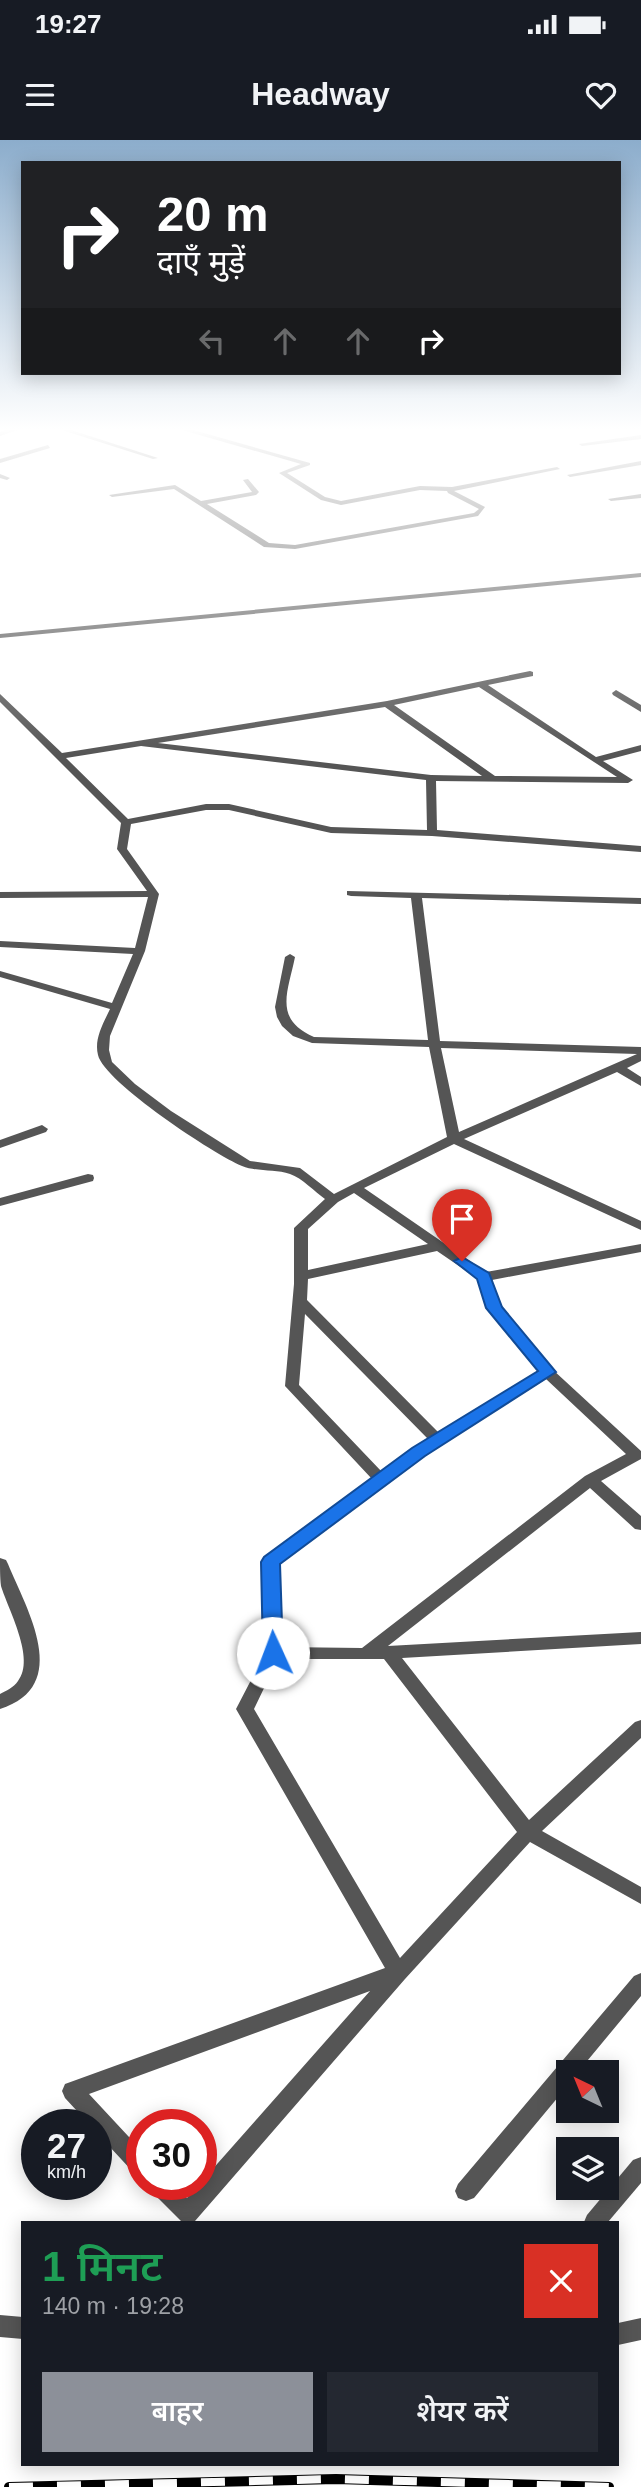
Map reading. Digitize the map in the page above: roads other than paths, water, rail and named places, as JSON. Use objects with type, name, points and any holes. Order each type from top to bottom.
[{"type":"street","points":[[252,536],[267,545],[295,547],[373,536]]},
{"type":"street","points":[[0,636],[641,575]]},
{"type":"street","points":[[60,756],[387,704],[530,674]]},
{"type":"street","points":[[480,684],[628,780]]},
{"type":"street","points":[[616,693],[641,709]]},
{"type":"street","points":[[0,697],[126,822]]},
{"type":"street","points":[[387,704],[493,779]]},
{"type":"street","points":[[144,744],[431,778],[641,781]]},
{"type":"street","points":[[595,760],[641,748]]},
{"type":"street","points":[[431,778],[432,833]]},
{"type":"street","points":[[126,822],[205,807],[229,807],[331,830],[432,833],[641,849]]},
{"type":"street","points":[[126,822],[122,849],[154,894],[140,951],[115,1007],[102,1050],[107,1062],[119,1075],[236,1158],[247,1164],[295,1171],[332,1199]]},
{"type":"street","points":[[351,892],[641,901]]},
{"type":"street","points":[[0,895],[154,894]]},
{"type":"street","points":[[416,894],[434,1042],[454,1139]]},
{"type":"street","points":[[0,944],[140,951]]},
{"type":"street","points":[[290,957],[281,1020],[288,1030],[313,1040],[641,1051]]},
{"type":"street","points":[[0,974],[115,1007]]},
{"type":"street","points":[[381,1480],[292,1386],[302,1276],[301,1228],[332,1199],[454,1139],[641,1056]]},
{"type":"street","points":[[618,1068],[641,1082]]},
{"type":"street","points":[[0,1144],[42,1129]]},
{"type":"street","points":[[454,1139],[641,1226]]},
{"type":"street","points":[[0,1202],[88,1178]]},
{"type":"street","points":[[355,1188],[484,1277],[494,1308],[547,1372],[636,1455],[590,1480],[366,1654]]},
{"type":"street","points":[[302,1276],[439,1246]]},
{"type":"street","points":[[484,1277],[641,1248]]},
{"type":"street","points":[[300,1301],[438,1440]]},
{"type":"street","points":[[398,1973],[245,1709],[273,1653],[270,1562],[438,1440],[547,1372]]},
{"type":"street","points":[[590,1480],[641,1525]]},
{"type":"street","points":[[0,1564],[33,1653],[28,1682],[18,1692],[0,1702]]},
{"type":"street","points":[[273,1653],[366,1654],[641,1638]]},
{"type":"street","points":[[388,1652],[528,1832],[641,1896]]},
{"type":"street","points":[[173,2200],[189,2218],[398,1973],[528,1832],[641,1727]]},
{"type":"street","points":[[126,2149],[72,2091],[398,1973]]},
{"type":"street","points":[[466,2192],[641,1982]]},
{"type":"street","points":[[596,2221],[641,2167]]},
{"type":"street","points":[[0,2326],[21,2328]]},
{"type":"street","points":[[619,2334],[641,2329]]},
{"type":"railway","points":[[9,2487],[336,2479],[609,2487]]}]
